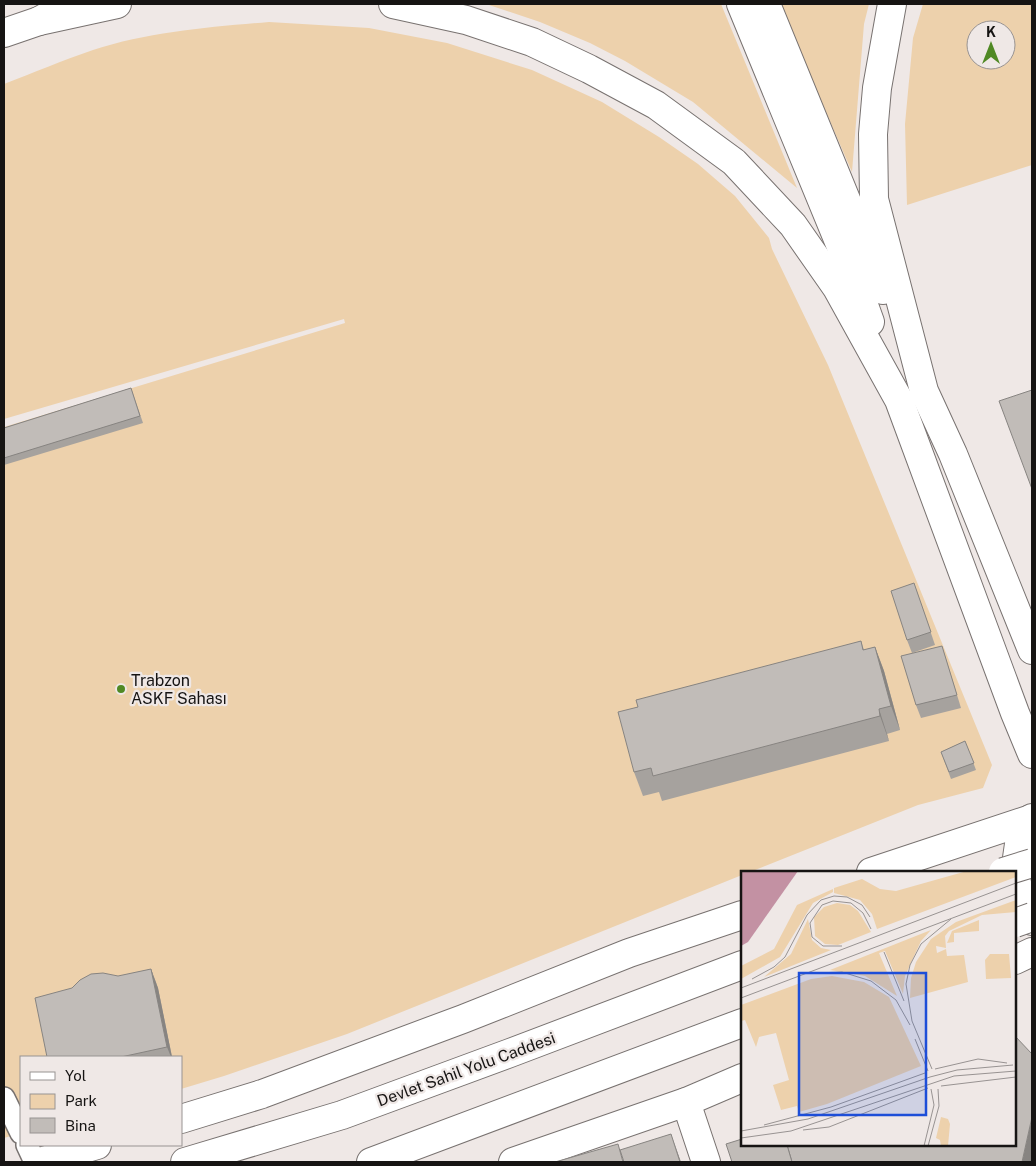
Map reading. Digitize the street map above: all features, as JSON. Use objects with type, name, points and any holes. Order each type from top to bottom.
[{"type":"main road","points":[[39,21],[70,4]]},
{"type":"main road","points":[[4,33],[39,21],[117,4]]},
{"type":"main road","points":[[393,4],[466,20],[532,42],[589,69],[656,105],[734,162],[793,225],[836,288],[899,400]]},
{"type":"main road","points":[[741,4],[856,283],[1015,713],[1032,754]]},
{"type":"main road","points":[[766,4],[924,391],[953,454],[1032,650]]},
{"type":"main road","points":[[892,4],[877,88],[873,134],[874,199],[924,391]]},
{"type":"main road","points":[[875,871],[1032,819]]},
{"type":"main road","points":[[1015,871],[1018,844],[1032,819]]},
{"type":"main road","points":[[1006,871],[1032,863]]},
{"type":"main road","points":[[1016,877],[1020,898],[1032,921]]},
{"type":"main road","points":[[182,1119],[262,1094],[463,1019],[629,953],[741,915]]},
{"type":"main road","points":[[1016,923],[1032,917]]},
{"type":"main road","points":[[1016,960],[1032,952]]},
{"type":"main road","name":"Devlet Sahil Yolu Caddesi","points":[[185,1162],[342,1115],[741,965]]},
{"type":"main road","points":[[372,1162],[741,1023]]},
{"type":"main road","points":[[513,1162],[686,1102],[741,1078]]},
{"type":"main road","points":[[686,1102],[706,1162]]},
{"type":"main road","points":[[40,1162],[94,1146]]},
{"type":"street","points":[[4,1098],[20,1131]]},
{"type":"street","points":[[27,1146],[35,1162]]},
{"type":"green space","points":[[486,4],[721,4],[797,188],[693,102],[625,61],[590,43],[540,22]]},
{"type":"green space","points":[[779,4],[869,4],[864,24],[852,172]]},
{"type":"green space","points":[[923,4],[1032,4],[1032,165],[907,205],[905,124],[913,38]]},
{"type":"green space","points":[[269,22],[369,28],[447,43],[532,70],[602,102],[659,137],[698,164],[735,196],[769,238],[772,249],[828,365],[992,765],[983,788],[918,805],[753,871],[741,871],[741,875],[347,1034],[182,1089],[182,1056],[20,1056],[20,1133],[4,1138],[4,427],[345,323],[344,319],[4,419],[4,84],[59,62],[114,44],[202,28]]},
{"type":"building","points":[[131,388],[140,416],[4,458],[4,428]]},
{"type":"building","points":[[1032,390],[1032,489],[999,401]]},
{"type":"building","points":[[914,583],[931,632],[907,640],[891,591]]},
{"type":"building","points":[[861,641],[863,650],[875,647],[891,706],[879,709],[880,716],[653,776],[651,768],[634,772],[618,712],[638,707],[636,700]]},
{"type":"building","points":[[942,646],[957,695],[916,705],[901,656]]},
{"type":"building","points":[[965,741],[974,763],[949,772],[941,752]]},
{"type":"building","points":[[151,969],[167,1047],[126,1056],[47,1056],[35,998],[72,988],[80,980],[91,974],[103,973],[118,976]]},
{"type":"building","points":[[1016,1037],[1032,1054],[1032,1117],[1022,1162],[792,1162],[787,1146],[1016,1146]]},
{"type":"building","points":[[671,1134],[680,1162],[624,1162],[620,1150]]},
{"type":"building","points":[[741,1139],[741,1146],[787,1146],[792,1162],[732,1162],[726,1144]]},
{"type":"building","points":[[618,1144],[623,1162],[555,1162]]},
{"type":"place","name":"Trabzon ASKF Sahası","points":[[121,689]]}]
